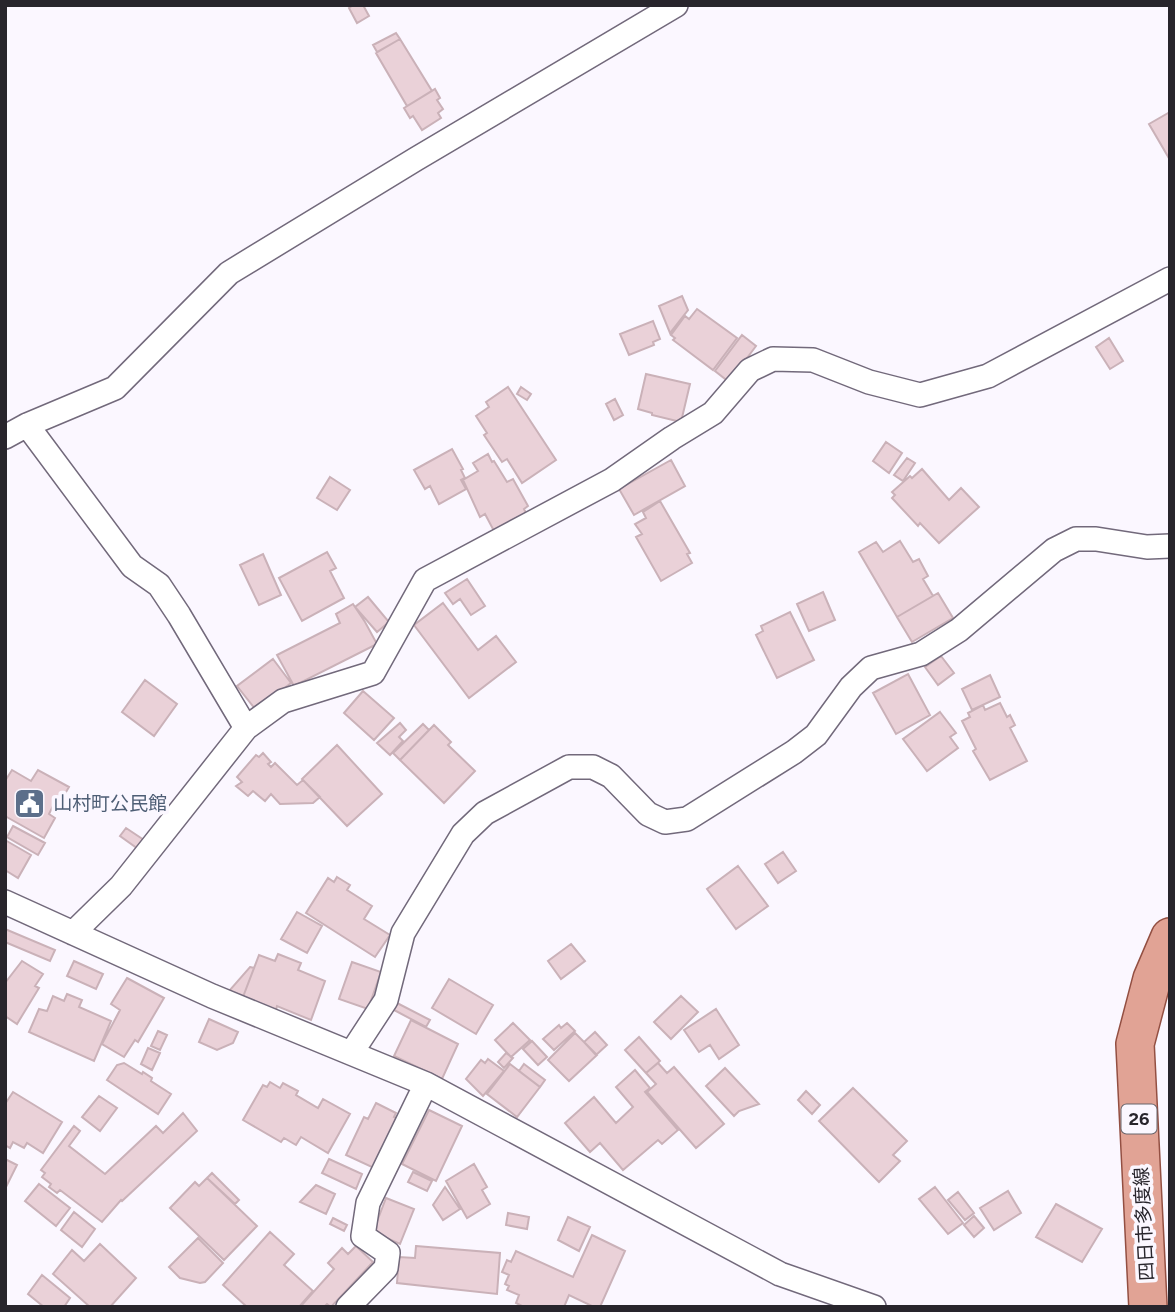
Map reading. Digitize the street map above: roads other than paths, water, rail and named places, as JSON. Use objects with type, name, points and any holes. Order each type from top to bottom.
[{"type":"main road","name":"四日市多度線","points":[[1149,1307],[1135,1044],[1152,979],[1170,937]]},
{"type":"street","points":[[5,437],[115,388],[229,273],[676,5]]},
{"type":"street","points":[[73,933],[121,886],[246,729],[283,701],[373,673],[425,580],[612,480],[713,413],[750,370],[773,359],[813,360],[869,382],[920,395],[988,376],[1170,279]]},
{"type":"street","points":[[27,425],[132,566],[159,585],[246,729]]},
{"type":"street","points":[[352,1052],[386,1000],[403,933],[463,834],[485,813],[569,767],[593,767],[611,776],[648,814],[665,822],[687,818],[794,752],[816,735],[851,687],[871,668],[921,654],[959,630],[1054,550],[1076,539],[1096,539],[1147,547],[1170,546]]},
{"type":"street","points":[[5,902],[212,996],[426,1084],[780,1274],[874,1307]]},
{"type":"street","points":[[348,1307],[386,1268],[388,1253],[363,1236],[368,1203],[426,1084]]},
{"type":"place","name":"山村町公民館","points":[[30,803]]}]
